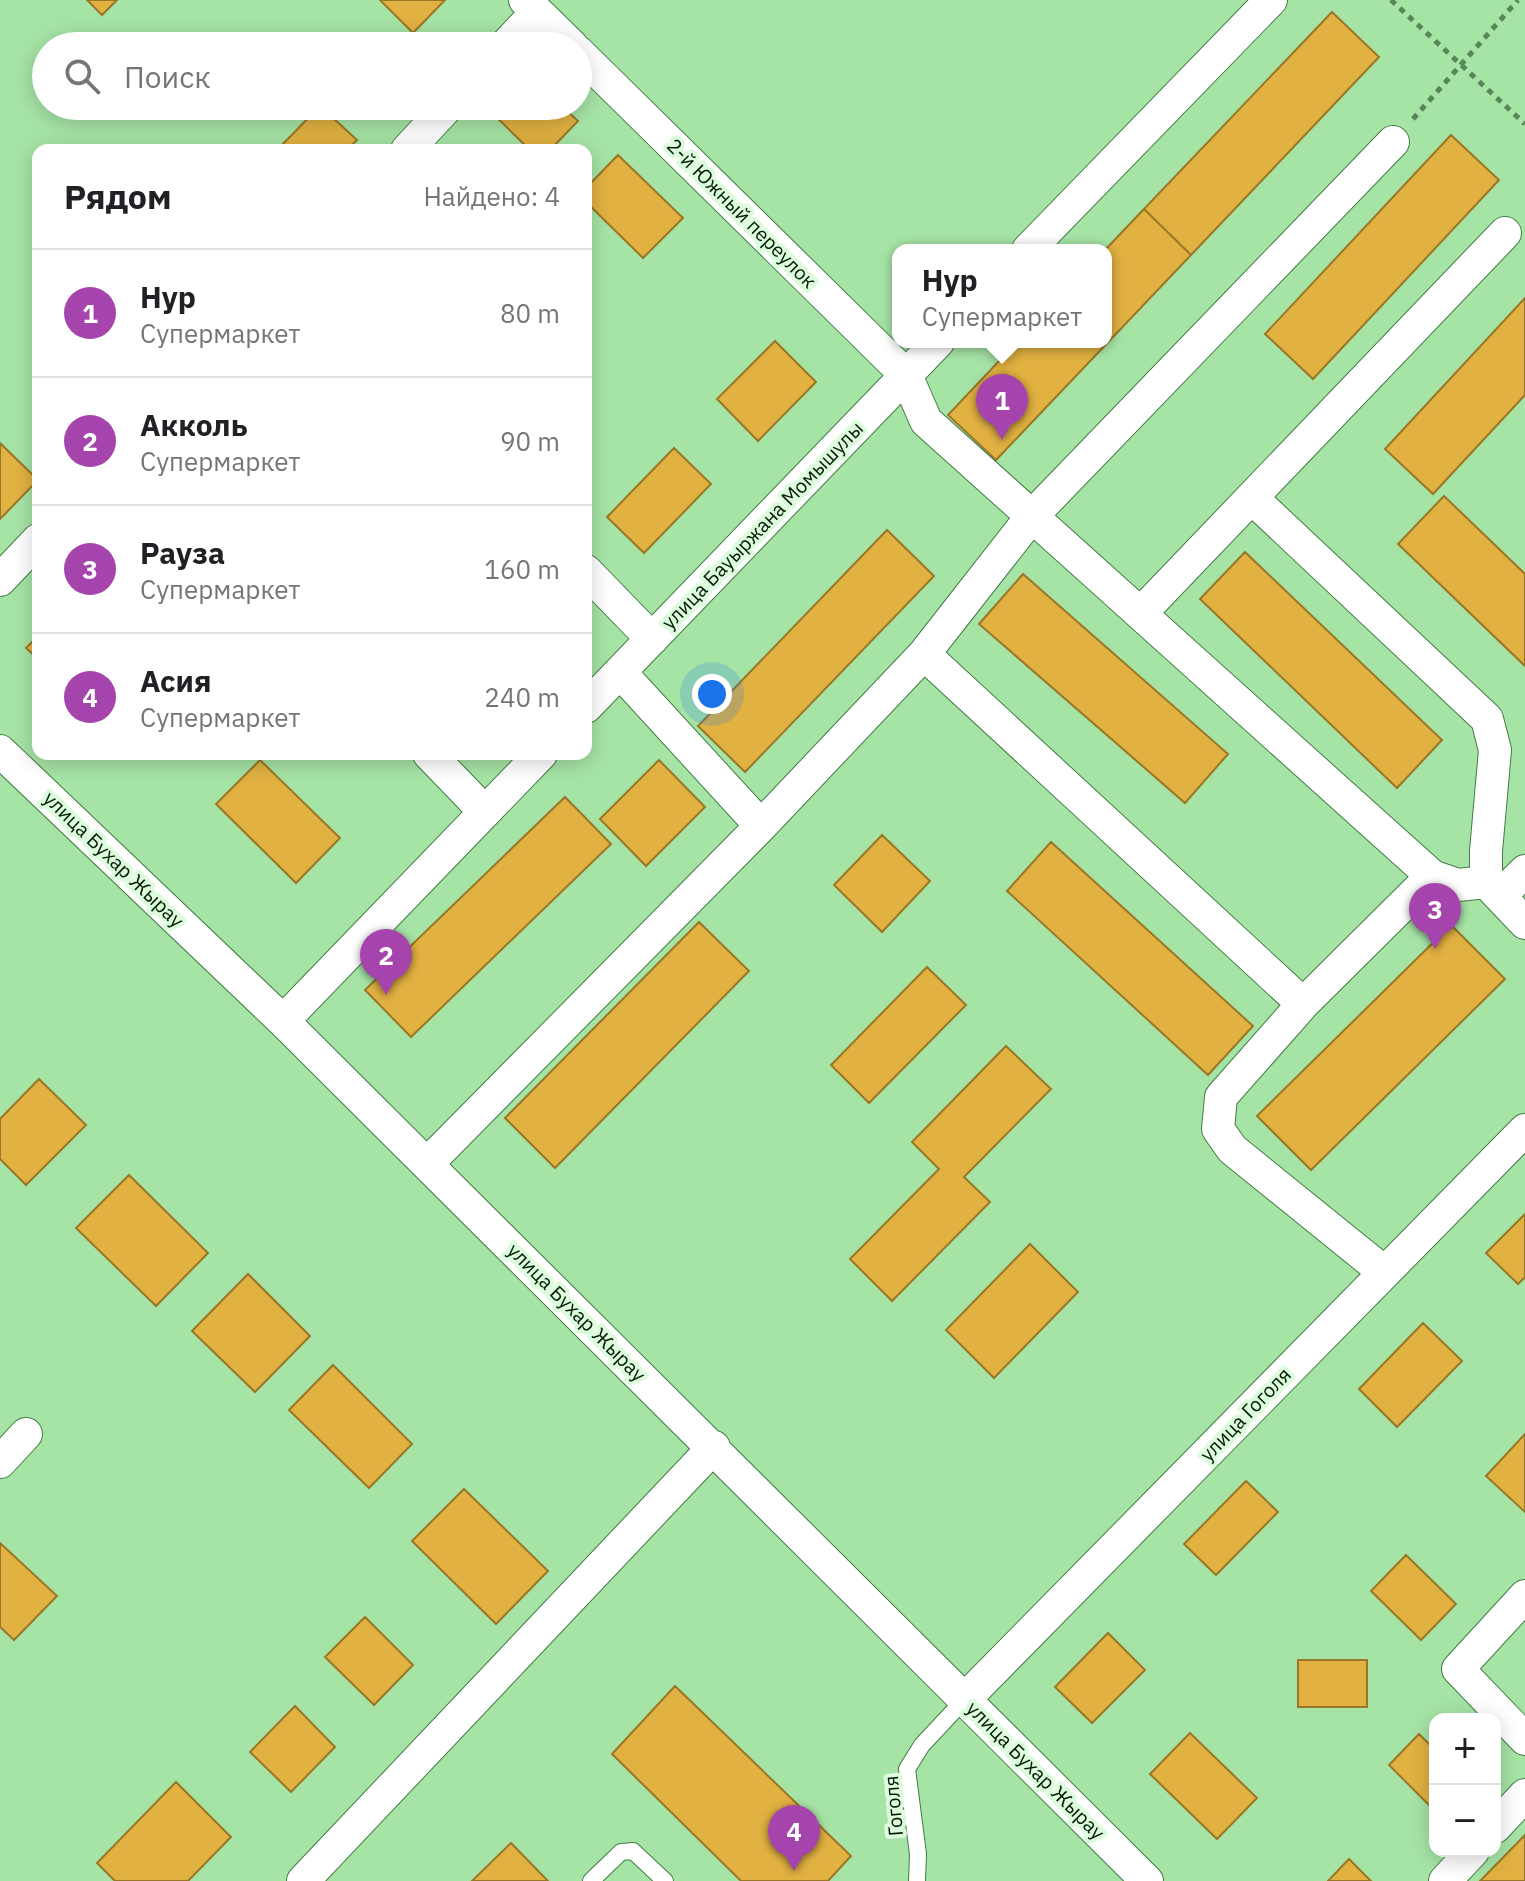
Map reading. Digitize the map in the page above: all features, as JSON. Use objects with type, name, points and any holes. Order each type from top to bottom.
[{"type":"street","points":[[1034,244],[1271,0]]},
{"type":"street","points":[[514,32],[531,6],[558,32]]},
{"type":"street","name":"2-й Южный переулок","points":[[592,66],[906,375]]},
{"type":"street","points":[[413,144],[435,120]]},
{"type":"street","points":[[427,1164],[761,826],[924,654],[1032,516],[1393,142]]},
{"type":"street","points":[[1141,613],[1505,233]]},
{"type":"street","name":"улица Бауыржана Момышулы","points":[[592,701],[932,348]]},
{"type":"street","points":[[906,375],[926,421],[1432,876],[1458,885],[1493,889],[1525,871]]},
{"type":"street","points":[[1252,498],[1487,719],[1495,750],[1486,851],[1493,889],[1525,923]]},
{"type":"street","points":[[0,580],[32,546]]},
{"type":"street","points":[[592,577],[652,639]]},
{"type":"street","points":[[924,654],[1303,1004]]},
{"type":"street","points":[[620,672],[761,826]]},
{"type":"street","name":"улица Бухар Жырау","points":[[0,751],[283,1021],[1147,1881]]},
{"type":"street","points":[[435,760],[485,812]]},
{"type":"street","points":[[283,1021],[535,760]]},
{"type":"street","points":[[1384,1272],[1232,1149],[1218,1129],[1221,1097],[1303,1004],[1432,876]]},
{"type":"street","name":"улица Гоголя","points":[[965,1699],[1524,1131]]},
{"type":"street","points":[[0,1462],[26,1434]]},
{"type":"street","points":[[303,1881],[714,1447]]},
{"type":"street","points":[[1525,1596],[1458,1669],[1525,1739]]},
{"type":"street","points":[[1501,1821],[1525,1795]]},
{"type":"street","points":[[1445,1881],[1467,1857]]},
{"type":"lane","name":"Гоголя","points":[[917,1881],[918,1854],[907,1769],[922,1745],[965,1699]]},
{"type":"lane","points":[[591,1881],[621,1852],[633,1851],[665,1881]]},
{"type":"path","points":[[1391,0],[1525,124]]},
{"type":"path","points":[[1393,142],[1518,0]]},
{"type":"building","points":[[87,0],[117,0],[102,15]]},
{"type":"building","points":[[380,0],[445,0],[414,32]]},
{"type":"building","points":[[1332,12],[1379,57],[1191,255],[1144,209]]},
{"type":"building","points":[[306,120],[335,120],[357,140],[353,144],[283,144]]},
{"type":"building","points":[[499,120],[578,121],[556,144],[524,144]]},
{"type":"building","points":[[1451,135],[1499,180],[1313,379],[1265,334]]},
{"type":"building","points":[[618,155],[683,218],[643,258],[592,208],[592,182]]},
{"type":"building","points":[[1144,209],[1191,255],[1112,338],[1112,244]]},
{"type":"building","points":[[1525,298],[1525,395],[1433,494],[1385,449]]},
{"type":"building","points":[[775,341],[816,382],[758,441],[717,399]]},
{"type":"building","points":[[1011,348],[1103,348],[996,460],[948,415]]},
{"type":"building","points":[[0,443],[32,474],[32,486],[0,519]]},
{"type":"building","points":[[674,448],[711,484],[644,553],[607,517]]},
{"type":"building","points":[[1444,496],[1525,574],[1525,666],[1398,544]]},
{"type":"building","points":[[887,530],[934,576],[745,772],[698,726]]},
{"type":"building","points":[[1245,552],[1442,740],[1397,788],[1200,599]]},
{"type":"building","points":[[1023,574],[1228,754],[1185,803],[979,624]]},
{"type":"building","points":[[260,760],[340,838],[296,883],[216,804]]},
{"type":"building","points":[[659,760],[705,807],[646,866],[600,819]]},
{"type":"building","points":[[565,797],[611,844],[411,1037],[365,990]]},
{"type":"building","points":[[882,835],[930,881],[882,932],[834,885]]},
{"type":"building","points":[[1051,842],[1253,1026],[1208,1075],[1007,891]]},
{"type":"building","points":[[699,922],[749,971],[555,1168],[505,1118]]},
{"type":"building","points":[[1451,925],[1505,979],[1311,1170],[1257,1116]]},
{"type":"building","points":[[927,967],[966,1005],[869,1103],[831,1065]]},
{"type":"building","points":[[1006,1046],[1051,1089],[964,1177],[990,1202],[892,1301],[850,1259],[939,1169],[912,1142]]},
{"type":"building","points":[[39,1079],[86,1125],[26,1185],[0,1159],[0,1119]]},
{"type":"building","points":[[129,1175],[208,1253],[156,1306],[76,1228]]},
{"type":"building","points":[[1525,1214],[1525,1277],[1518,1284],[1486,1253]]},
{"type":"building","points":[[1030,1244],[1078,1292],[994,1378],[946,1330]]},
{"type":"building","points":[[248,1274],[310,1336],[255,1392],[192,1331]]},
{"type":"building","points":[[1423,1323],[1462,1361],[1397,1427],[1359,1389]]},
{"type":"building","points":[[333,1365],[412,1444],[369,1488],[289,1410]]},
{"type":"building","points":[[1525,1434],[1525,1512],[1486,1476]]},
{"type":"building","points":[[1246,1481],[1278,1512],[1216,1575],[1184,1544]]},
{"type":"building","points":[[464,1489],[548,1571],[496,1624],[412,1541]]},
{"type":"building","points":[[0,1543],[57,1596],[14,1640],[0,1627]]},
{"type":"building","points":[[1406,1555],[1456,1604],[1421,1640],[1371,1591]]},
{"type":"building","points":[[365,1617],[413,1665],[374,1705],[325,1657]]},
{"type":"building","points":[[1108,1633],[1145,1670],[1092,1723],[1055,1687]]},
{"type":"building","points":[[1298,1660],[1367,1660],[1367,1707],[1298,1707]]},
{"type":"building","points":[[675,1686],[851,1856],[828,1881],[741,1881],[612,1754]]},
{"type":"building","points":[[295,1706],[335,1747],[291,1792],[250,1752]]},
{"type":"building","points":[[1190,1733],[1257,1798],[1217,1839],[1150,1774]]},
{"type":"building","points":[[1419,1734],[1429,1744],[1429,1805],[1389,1765]]},
{"type":"building","points":[[176,1782],[231,1837],[188,1881],[115,1881],[97,1863]]},
{"type":"building","points":[[1525,1835],[1525,1881],[1480,1881]]},
{"type":"building","points":[[511,1843],[548,1881],[472,1881]]},
{"type":"building","points":[[1349,1859],[1371,1881],[1328,1881]]},
{"type":"place","name":"Нур","points":[[1002,440]]},
{"type":"place","name":"Рауза","points":[[1435,949]]},
{"type":"place","name":"Акколь","points":[[386,995]]},
{"type":"place","name":"Асия","points":[[794,1871]]}]
